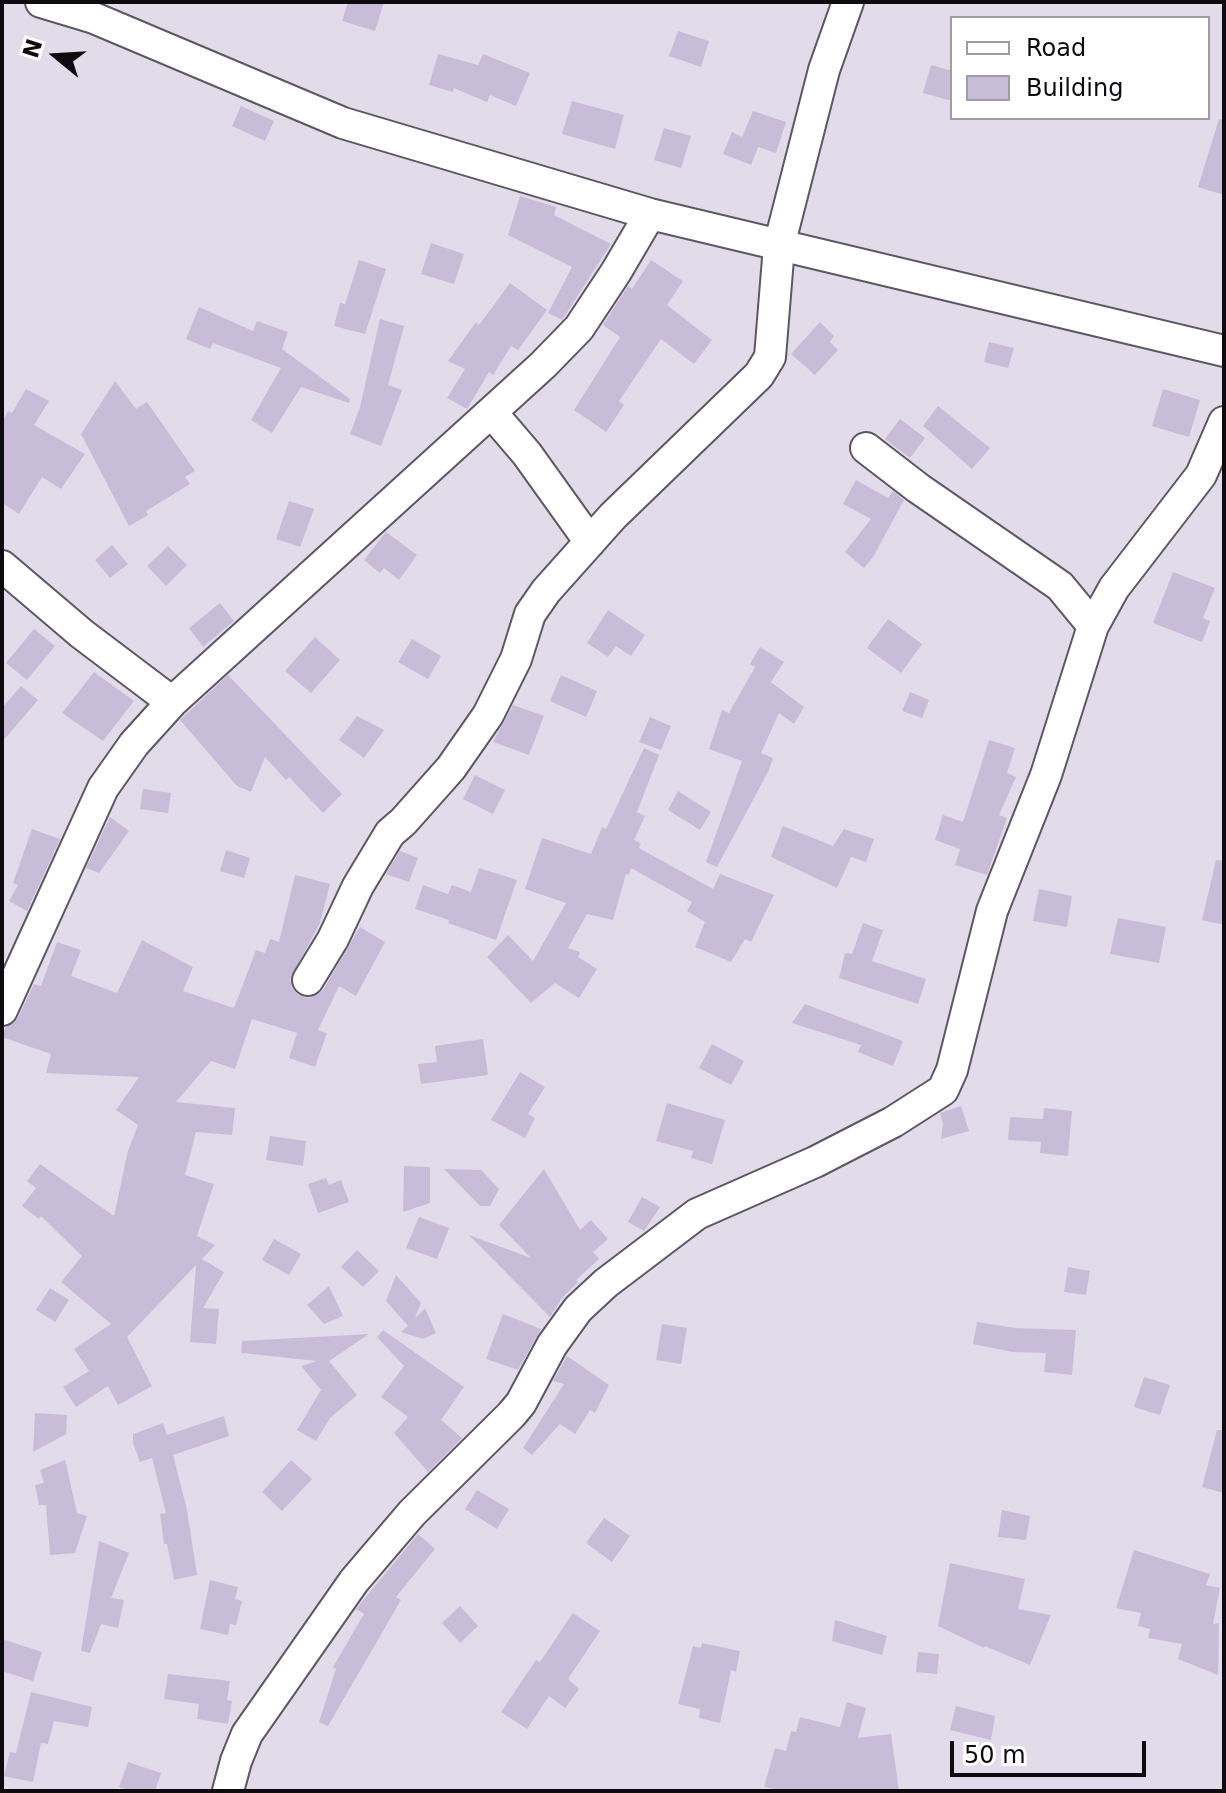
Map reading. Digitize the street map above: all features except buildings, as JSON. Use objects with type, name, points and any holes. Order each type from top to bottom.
[{"type":"street","points":[[41,2],[96,10],[343,123],[650,214],[1224,351]]},
{"type":"street","points":[[308,980],[390,833],[451,768],[488,715],[516,659],[530,614],[546,591],[643,487],[759,375],[770,357],[779,246],[824,70],[848,2]]},
{"type":"street","points":[[2,1010],[103,788],[134,744],[172,702],[492,413],[579,328],[650,214]]},
{"type":"street","points":[[492,413],[527,454],[590,542]]},
{"type":"street","points":[[228,1791],[247,1734],[354,1581],[412,1513],[521,1403],[552,1345],[578,1309],[606,1283],[697,1214],[815,1162],[893,1122],[943,1090],[952,1070],[992,911],[1046,775],[1093,626],[1114,588],[1201,475],[1224,422]]},
{"type":"street","points":[[866,448],[918,488],[1060,586],[1093,626]]},
{"type":"street","points":[[2,566],[82,634],[172,702]]}]
